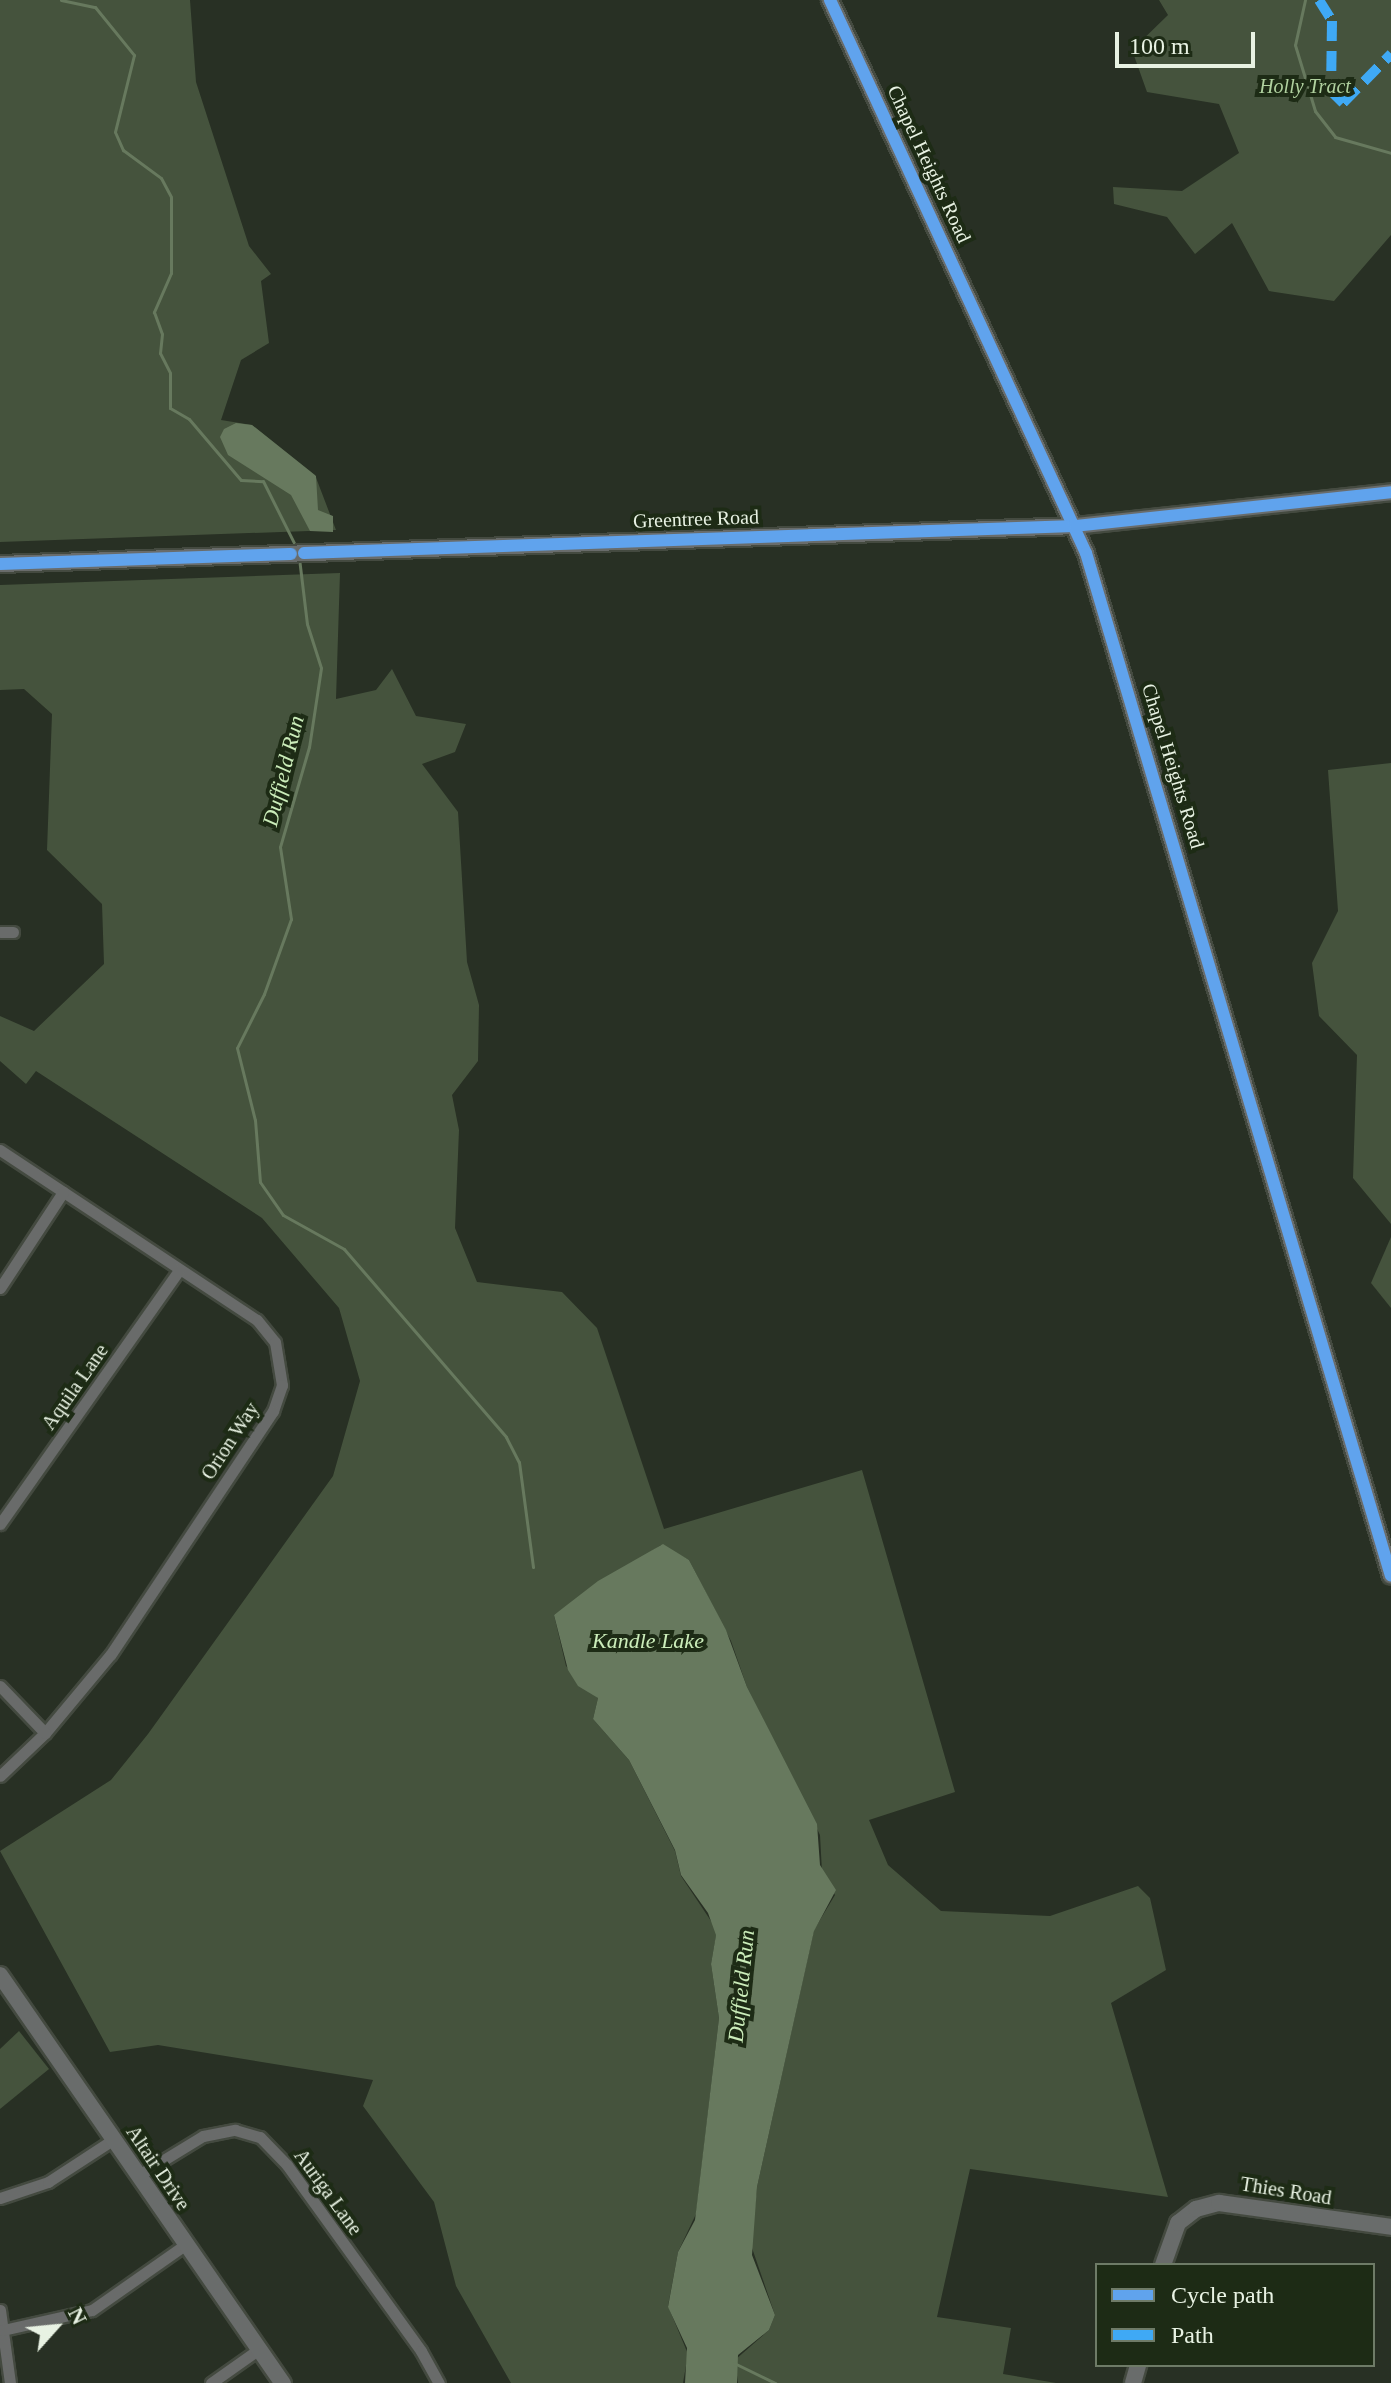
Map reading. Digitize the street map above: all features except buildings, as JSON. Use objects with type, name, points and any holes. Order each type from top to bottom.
[{"type":"street","name":"Chapel Heights Road","points":[[830,0],[1075,526],[1140,725],[1391,1576]]},
{"type":"street","name":"Greentree Road","points":[[0,564],[1075,526],[1391,492]]},
{"type":"street","name":"Orion Way","points":[[0,1150],[268,1330],[282,1369],[279,1397],[134,1621],[45,1733],[0,1776]]},
{"type":"street","points":[[0,1288],[63,1192]]},
{"type":"street","name":"Aquila Lane","points":[[0,1524],[179,1270]]},
{"type":"street","points":[[0,1686],[45,1733]]},
{"type":"street","name":"Altair Drive","points":[[0,1975],[283,2383]]},
{"type":"street","name":"Auriga Lane","points":[[139,2175],[203,2136],[235,2130],[260,2137],[314,2202],[421,2351],[439,2383]]},
{"type":"street","points":[[0,2198],[48,2182],[114,2139]]},
{"type":"street","name":"Thies Road","points":[[1164,2263],[1178,2223],[1196,2209],[1219,2203],[1391,2227]]},
{"type":"street","points":[[3,2330],[92,2310],[185,2245]]},
{"type":"street","points":[[0,2310],[10,2383]]},
{"type":"street","points":[[211,2383],[259,2349]]},
{"type":"green space","points":[[0,0],[190,0],[196,82],[249,246],[271,274],[261,281],[269,343],[241,360],[221,420],[252,425],[315,475],[336,530],[0,542]]},
{"type":"green space","name":"Holly Tract","points":[[1159,0],[1391,0],[1391,235],[1334,301],[1269,291],[1232,223],[1195,254],[1167,217],[1114,204],[1113,187],[1182,191],[1239,153],[1219,104],[1147,92],[1132,50],[1168,15]]},
{"type":"green space","points":[[340,573],[336,699],[376,690],[392,669],[416,716],[466,724],[455,752],[422,764],[458,812],[467,962],[479,1005],[478,1061],[452,1095],[459,1130],[455,1228],[477,1282],[562,1292],[597,1328],[664,1529],[862,1470],[955,1792],[869,1820],[888,1865],[941,1911],[1050,1916],[1138,1886],[1150,1898],[1166,1970],[1111,2003],[1168,2197],[970,2169],[937,2317],[1011,2328],[1003,2374],[1056,2383],[738,2383],[735,2360],[769,2330],[775,2315],[751,2245],[757,2187],[814,1930],[835,1895],[822,1872],[820,1835],[747,1687],[731,1641],[689,1560],[661,1545],[554,1615],[566,1666],[598,1698],[593,1719],[629,1760],[675,1851],[681,1876],[717,1930],[711,1964],[719,2018],[696,2214],[678,2252],[668,2306],[688,2354],[683,2383],[511,2383],[456,2286],[434,2202],[363,2106],[373,2080],[158,2045],[110,2052],[0,1851],[111,1780],[148,1734],[333,1476],[360,1381],[339,1308],[262,1218],[36,1071],[26,1084],[0,1061],[0,1016],[34,1031],[104,964],[102,904],[47,850],[52,714],[24,689],[0,690],[0,585]]},
{"type":"green space","points":[[1391,763],[1391,1224],[1353,1178],[1357,1055],[1319,1016],[1312,963],[1338,911],[1328,770]]},
{"type":"green space","points":[[1391,1237],[1391,1308],[1371,1283]]},
{"type":"green space","points":[[19,2031],[49,2069],[0,2109],[0,2049]]},
{"type":"water","points":[[236,423],[252,425],[316,476],[318,510],[333,516],[333,532],[310,531],[291,495],[228,455],[220,437],[224,429]]},
{"type":"water","name":"Kandle Lake","points":[[663,1544],[689,1560],[726,1630],[747,1687],[817,1824],[820,1865],[836,1890],[814,1931],[757,2187],[752,2255],[775,2315],[769,2330],[738,2355],[737,2383],[685,2383],[687,2348],[668,2307],[678,2252],[695,2220],[719,2018],[711,1964],[716,1935],[708,1913],[681,1875],[675,1850],[629,1760],[593,1719],[598,1698],[578,1686],[568,1670],[554,1615],[598,1581]]},
{"type":"waterway","name":"Duffield Run","points":[[61,0],[95,7],[134,55],[115,132],[123,150],[161,178],[171,197],[171,273],[154,312],[162,334],[160,353],[170,373],[170,408],[189,419],[241,480],[263,481],[296,547]]},
{"type":"waterway","points":[[1305,0],[1295,45],[1315,111],[1335,137],[1391,153]]},
{"type":"waterway","name":"Duffield Run","points":[[299,558],[307,624],[321,668],[309,747],[280,847],[291,919],[264,994],[237,1048],[255,1120],[260,1182],[283,1215],[344,1249],[506,1437],[519,1462],[533,1567]]},
{"type":"waterway","points":[[734,2363],[775,2383]]},
{"type":"marked path","points":[[1319,0],[1332,21],[1331,91],[1343,103],[1391,54]]},
{"type":"cycle path","points":[[830,0],[1086,553],[1391,1576]]},
{"type":"cycle path","points":[[304,553],[1075,526],[1391,492]]},
{"type":"cycle path","points":[[0,564],[291,554]]}]
